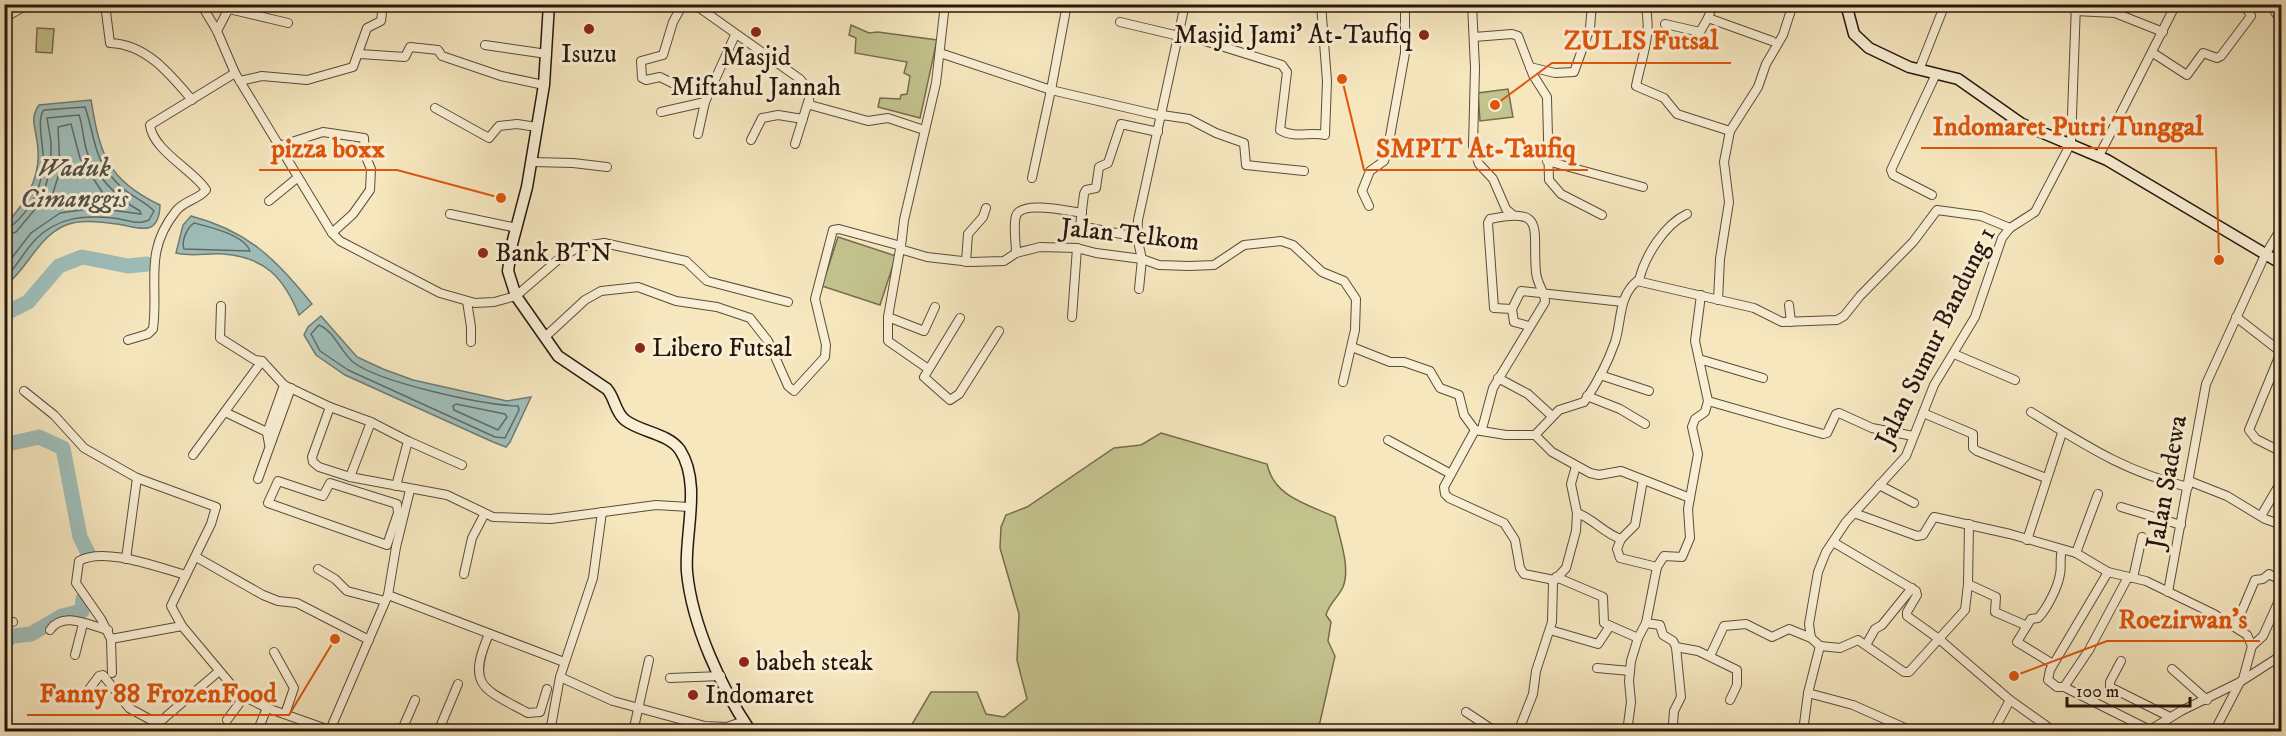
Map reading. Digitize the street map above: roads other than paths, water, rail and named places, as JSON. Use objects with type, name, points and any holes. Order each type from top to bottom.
[{"type":"main road","points":[[549,4],[544,85],[532,162],[508,264],[516,296],[558,356],[607,389],[612,395],[618,412],[625,420],[659,436],[679,449],[688,472],[686,560],[695,614],[721,676],[752,732]]},
{"type":"main road","points":[[1351,4],[1375,4]]},
{"type":"main road","points":[[1846,4],[1852,28],[1860,42],[1919,70],[1958,79],[2022,124],[2099,156],[2282,264]]},
{"type":"street","points":[[5,18],[28,4]]},
{"type":"street","points":[[105,4],[110,43],[132,46],[152,60],[192,100]]},
{"type":"street","points":[[201,4],[217,31],[235,73],[332,233],[349,246],[431,289],[467,301],[494,302],[516,296],[560,258],[579,247],[604,243],[686,261],[707,280],[788,302]]},
{"type":"street","points":[[240,81],[262,76],[309,80],[353,67],[360,54],[367,28],[381,21],[383,4]]},
{"type":"street","points":[[672,83],[660,77],[646,80],[642,78],[641,61],[663,55],[673,22],[683,4]]},
{"type":"street","points":[[694,4],[800,79],[807,88],[808,102],[795,144]]},
{"type":"street","points":[[927,368],[889,344],[888,317],[940,53],[945,4]]},
{"type":"street","points":[[959,4],[982,7]]},
{"type":"street","points":[[1032,178],[1067,4]]},
{"type":"street","points":[[1139,289],[1142,259],[1137,237],[1138,220],[1185,4]]},
{"type":"street","points":[[1120,22],[1179,34],[1282,65],[1287,72],[1280,130],[1305,136],[1316,133],[1325,135],[1327,81],[1321,4]]},
{"type":"street","points":[[1369,206],[1362,191],[1370,171],[1386,157],[1398,97],[1406,39],[1405,4]]},
{"type":"street","points":[[1472,4],[1473,146],[1479,164],[1493,179],[1506,209],[1512,214]]},
{"type":"street","points":[[1530,67],[1555,73],[1574,72],[1590,28],[1592,4]]},
{"type":"street","points":[[1645,4],[1647,33],[1643,65],[1636,86],[1664,98],[1677,114],[1730,131]]},
{"type":"street","points":[[1665,24],[1700,32],[1713,4]]},
{"type":"street","points":[[1718,300],[1720,259],[1729,202],[1724,162],[1730,131],[1758,87],[1766,64],[1783,35],[1793,4]]},
{"type":"street","points":[[1919,70],[1945,4]]},
{"type":"street","points":[[2099,156],[2176,4]]},
{"type":"street","points":[[2153,53],[2187,75],[2203,54],[2217,58],[2221,56],[2250,15],[2244,4]]},
{"type":"street","points":[[2279,4],[2275,12],[2282,21]]},
{"type":"street","points":[[217,31],[230,7],[288,23]]},
{"type":"street","points":[[2071,143],[2076,8],[2115,13],[2163,33]]},
{"type":"street","points":[[1708,18],[1772,41]]},
{"type":"street","points":[[1474,38],[1515,34],[1547,97],[1549,180],[1556,190],[1602,215]]},
{"type":"street","points":[[698,134],[705,102],[735,35]]},
{"type":"street","points":[[485,45],[547,54]]},
{"type":"street","points":[[360,54],[405,57],[410,47],[438,50],[442,56],[501,76],[544,85]]},
{"type":"street","points":[[940,53],[1051,90],[1162,116],[1189,119],[1216,133],[1244,143],[1246,165],[1304,171]]},
{"type":"street","points":[[128,340],[143,336],[153,328],[154,259],[167,226],[177,209],[203,194],[204,186],[176,162],[150,127],[153,122],[235,73]]},
{"type":"street","points":[[1932,195],[1893,175],[1891,170],[1936,74]]},
{"type":"street","points":[[661,112],[705,102]]},
{"type":"street","points":[[808,102],[819,109],[852,118],[873,121],[888,118],[924,130]]},
{"type":"street","points":[[435,108],[489,138],[499,126],[518,124],[537,127]]},
{"type":"street","points":[[751,140],[762,118],[778,115],[803,119]]},
{"type":"street","points":[[1137,237],[1080,226],[1086,190],[1096,188],[1099,166],[1108,163],[1121,124],[1158,132]]},
{"type":"street","points":[[279,146],[323,132],[364,138],[364,155],[371,169],[370,190],[353,214],[332,233]]},
{"type":"street","name":"Jalan Sumur Bandung 1","points":[[1811,638],[1809,624],[1813,592],[1818,572],[1833,542],[1854,513],[1906,456],[1934,385],[1971,325],[2002,238],[2010,228],[2034,212],[2071,143]]},
{"type":"street","points":[[1547,161],[1643,187]]},
{"type":"street","points":[[532,162],[608,167]]},
{"type":"street","points":[[269,201],[297,178]]},
{"type":"street","points":[[1016,253],[1016,216],[1021,210],[1031,206],[1082,213]]},
{"type":"street","points":[[966,262],[968,234],[983,217],[986,208]]},
{"type":"street","points":[[1639,280],[1754,308],[1778,320],[1791,322],[1837,320],[1844,316],[1860,296],[1920,234],[1937,210],[1981,216],[2010,228]]},
{"type":"street","points":[[450,214],[516,228]]},
{"type":"street","points":[[1512,309],[1494,308],[1487,228],[1490,219],[1512,214],[1527,216],[1532,220],[1537,284],[1545,294],[1545,303],[1498,378],[1479,430],[1450,474],[1444,487],[1445,494],[1453,501],[1504,523],[1515,540],[1520,568],[1524,574],[1555,578],[1603,597],[1604,623],[1638,638]]},
{"type":"street","points":[[1535,435],[1559,410],[1581,404],[1587,396],[1600,375],[1615,342],[1627,290],[1639,280],[1642,268],[1656,244],[1672,224],[1687,214]]},
{"type":"street","name":"Jalan Sadewa","points":[[2168,592],[2206,384],[2265,255],[2282,227]]},
{"type":"street","name":"Jalan Telkom","points":[[545,337],[585,300],[601,291],[638,287],[676,301],[717,307],[750,318],[763,332],[788,386],[794,391],[821,363],[826,353],[815,299],[833,230],[839,229],[927,257],[966,262],[1004,261],[1016,253],[1040,247],[1077,248],[1142,259],[1160,265],[1214,265],[1244,244],[1281,241],[1293,245],[1322,272],[1344,281],[1356,299],[1352,347]]},
{"type":"street","points":[[1072,317],[1077,248]]},
{"type":"street","points":[[1529,326],[1514,322],[1512,309],[1521,291],[1623,302]]},
{"type":"street","points":[[1627,732],[1631,702],[1630,671],[1638,638],[1646,622],[1657,567],[1664,556],[1680,558],[1684,555],[1690,538],[1690,498],[1698,454],[1692,427],[1695,419],[1706,411],[1708,401],[1695,338],[1701,295]]},
{"type":"street","points":[[467,301],[471,342]]},
{"type":"street","points":[[1789,305],[1791,322]]},
{"type":"street","points":[[221,306],[220,338],[255,360],[262,361],[287,387],[330,407],[371,422],[462,465]]},
{"type":"street","points":[[888,317],[924,331],[935,307]]},
{"type":"street","points":[[2236,317],[2282,352],[2249,430],[2256,439],[2282,452]]},
{"type":"street","points":[[960,318],[927,368],[925,380],[948,400],[954,400],[999,331]]},
{"type":"street","points":[[1343,382],[1352,347],[1390,362],[1404,362],[1430,371],[1440,388],[1459,395],[1464,415],[1479,430],[1506,435],[1535,435],[1552,452],[1594,474],[1622,471],[1690,498]]},
{"type":"street","points":[[1954,354],[2015,380]]},
{"type":"street","points":[[1699,359],[1763,378]]},
{"type":"street","points":[[193,455],[227,413],[262,361]]},
{"type":"street","points":[[1600,375],[1649,391]]},
{"type":"street","points":[[1498,378],[1528,394],[1552,416]]},
{"type":"street","points":[[258,479],[287,387]]},
{"type":"street","points":[[24,391],[54,415],[84,448],[137,478],[216,507],[196,557],[171,606],[183,627],[218,672],[244,697],[267,708],[327,730],[387,598],[398,513],[397,504],[330,483],[323,496],[278,481],[268,503],[392,546]]},
{"type":"street","points":[[1587,396],[1620,409],[1645,424]]},
{"type":"street","points":[[1708,401],[1823,434],[1827,433],[1836,414],[1839,413],[1872,428],[1913,436]]},
{"type":"street","points":[[330,407],[312,457],[313,462],[319,467],[350,477],[460,499],[484,515],[529,520],[656,505],[689,507]]},
{"type":"street","points":[[2031,412],[2092,451],[2145,474],[2227,496],[2261,516],[2282,525]]},
{"type":"street","points":[[227,413],[271,434]]},
{"type":"street","points":[[1923,413],[1973,434],[1975,449],[2046,478]]},
{"type":"street","points":[[350,477],[371,422]]},
{"type":"street","points":[[2026,540],[2062,433]]},
{"type":"street","points":[[1388,440],[1450,474]]},
{"type":"street","points":[[396,486],[408,441]]},
{"type":"street","points":[[1518,732],[1533,694],[1536,671],[1550,630],[1555,578],[1568,564],[1577,513],[1571,484],[1576,466]]},
{"type":"street","points":[[126,559],[137,478]]},
{"type":"street","points":[[1643,480],[1635,525],[1620,539],[1617,549],[1620,558],[1657,567]]},
{"type":"street","points":[[2261,516],[2282,480]]},
{"type":"street","points":[[1879,485],[1914,503]]},
{"type":"street","points":[[392,546],[411,490]]},
{"type":"street","points":[[2076,553],[2098,494]]},
{"type":"street","points":[[2121,507],[2181,525]]},
{"type":"street","points":[[550,732],[564,662],[593,578],[602,512]]},
{"type":"street","points":[[1577,513],[1591,520],[1603,533],[1620,539]]},
{"type":"street","points":[[1854,513],[1917,536],[1923,535],[1934,517],[1969,524],[2076,553],[2108,572],[2131,577],[2168,592],[2235,627],[2247,635],[2252,646]]},
{"type":"street","points":[[465,574],[472,538],[484,515]]},
{"type":"street","points":[[1710,656],[1724,626],[1746,624],[1772,637],[1790,629],[1811,638],[1820,646],[1840,648],[1858,640],[1906,673],[1962,615],[1968,584],[1969,524]]},
{"type":"street","points":[[2064,687],[2089,650],[2131,577],[2142,537]]},
{"type":"street","points":[[1833,542],[1912,588],[1917,595],[1907,615],[1939,639],[2010,700],[2055,732]]},
{"type":"street","points":[[2053,664],[2019,645],[2018,638],[2025,625],[2031,619],[2038,618],[2044,611],[2060,576],[2058,562],[2062,550]]},
{"type":"street","points":[[111,673],[111,639],[108,630],[76,583],[78,563],[81,559],[95,555],[126,559],[186,575]]},
{"type":"street","points":[[196,557],[263,595],[278,601],[297,603],[369,640]]},
{"type":"street","points":[[318,569],[335,579],[347,591],[387,598],[564,662]]},
{"type":"street","points":[[2108,572],[2053,664],[2048,680],[2057,687],[2064,687],[2150,730],[2170,717],[2241,681],[2282,655]]},
{"type":"street","points":[[2235,627],[2255,580],[2263,579],[2269,574],[2282,581]]},
{"type":"street","points":[[1968,584],[1996,597],[1995,612],[2025,625]]},
{"type":"street","points":[[1866,645],[1875,629],[1882,625],[1912,588]]},
{"type":"street","points":[[2214,732],[2241,681],[2252,646],[2263,636],[2282,594]]},
{"type":"street","points":[[50,630],[61,620],[108,630]]},
{"type":"street","points":[[1646,622],[1660,625],[1663,635],[1671,639],[1676,647],[1681,697],[1674,711],[1673,724]]},
{"type":"street","points":[[75,655],[83,624]]},
{"type":"street","points":[[1550,630],[1598,644],[1610,626]]},
{"type":"street","points":[[111,639],[183,627]]},
{"type":"street","points":[[489,633],[478,666],[481,681],[486,690],[528,713],[534,713],[540,712],[547,689]]},
{"type":"street","points":[[1803,732],[1808,693],[1820,646]]},
{"type":"street","points":[[1676,647],[1698,651],[1737,669],[1737,684],[1730,700]]},
{"type":"street","points":[[274,652],[294,688],[285,714]]},
{"type":"street","points":[[633,732],[649,660]]},
{"type":"street","points":[[2121,661],[2110,682],[2110,687],[2170,717]]},
{"type":"street","points":[[1597,668],[1630,671]]},
{"type":"street","points":[[2172,669],[2206,700]]},
{"type":"street","points":[[77,695],[84,696],[99,676],[103,675],[129,708],[151,720],[162,720],[218,672]]},
{"type":"street","points":[[670,678],[721,676]]},
{"type":"street","points":[[560,677],[613,701],[716,728],[744,721]]},
{"type":"street","points":[[438,732],[458,684]]},
{"type":"street","points":[[1808,693],[1853,705],[1914,732]]},
{"type":"street","points":[[227,720],[244,697]]},
{"type":"street","points":[[401,732],[415,700]]},
{"type":"street","points":[[1993,732],[2010,700]]},
{"type":"street","points":[[257,732],[267,708]]},
{"type":"street","points":[[1466,712],[1496,732]]},
{"type":"water","name":"Waduk Cimanggis","points":[[91,100],[98,136],[109,163],[128,186],[160,205],[156,223],[146,228],[91,222],[66,225],[47,237],[5,286],[5,225],[20,207],[32,187],[38,165],[34,122],[36,110],[39,105]]},
{"type":"water","name":"Waduk Cimanggis","points":[[191,216],[229,230],[259,249],[286,273],[312,304],[299,315],[287,290],[279,280],[262,265],[250,260],[223,254],[176,253],[183,225]]},
{"type":"water","points":[[321,316],[357,357],[383,369],[413,380],[507,401],[531,397],[510,442],[506,447],[493,442],[345,375],[316,355],[304,335],[308,327]]},
{"type":"waterway","points":[[4,314],[28,302],[59,266],[82,257],[128,266],[147,264]]},
{"type":"waterway","points":[[4,445],[39,437],[63,448],[80,537],[88,553]]},
{"type":"waterway","points":[[4,642],[13,636],[31,634],[62,616],[82,611],[83,599]]},
{"type":"place","name":"Isuzu","points":[[589,29]]},
{"type":"place","name":"Masjid Miftahul Jannah","points":[[756,32]]},
{"type":"place","name":"Masjid Jami' At-Taufiq","points":[[1424,35]]},
{"type":"place","name":"SMPIT At-Taufiq","points":[[1342,79]]},
{"type":"place","name":"ZULIS Futsal","points":[[1495,105]]},
{"type":"place","name":"pizza boxx","points":[[501,198]]},
{"type":"place","name":"Bank BTN","points":[[483,253]]},
{"type":"place","name":"Indomaret Putri Tunggal","points":[[2219,260]]},
{"type":"place","name":"Libero Futsal","points":[[640,348]]},
{"type":"place","name":"Fanny 88 FrozenFood","points":[[335,639]]},
{"type":"place","name":"babeh steak","points":[[744,662]]},
{"type":"place","name":"Roezirwan's","points":[[2014,676]]},
{"type":"place","name":"Indomaret","points":[[693,695]]}]
